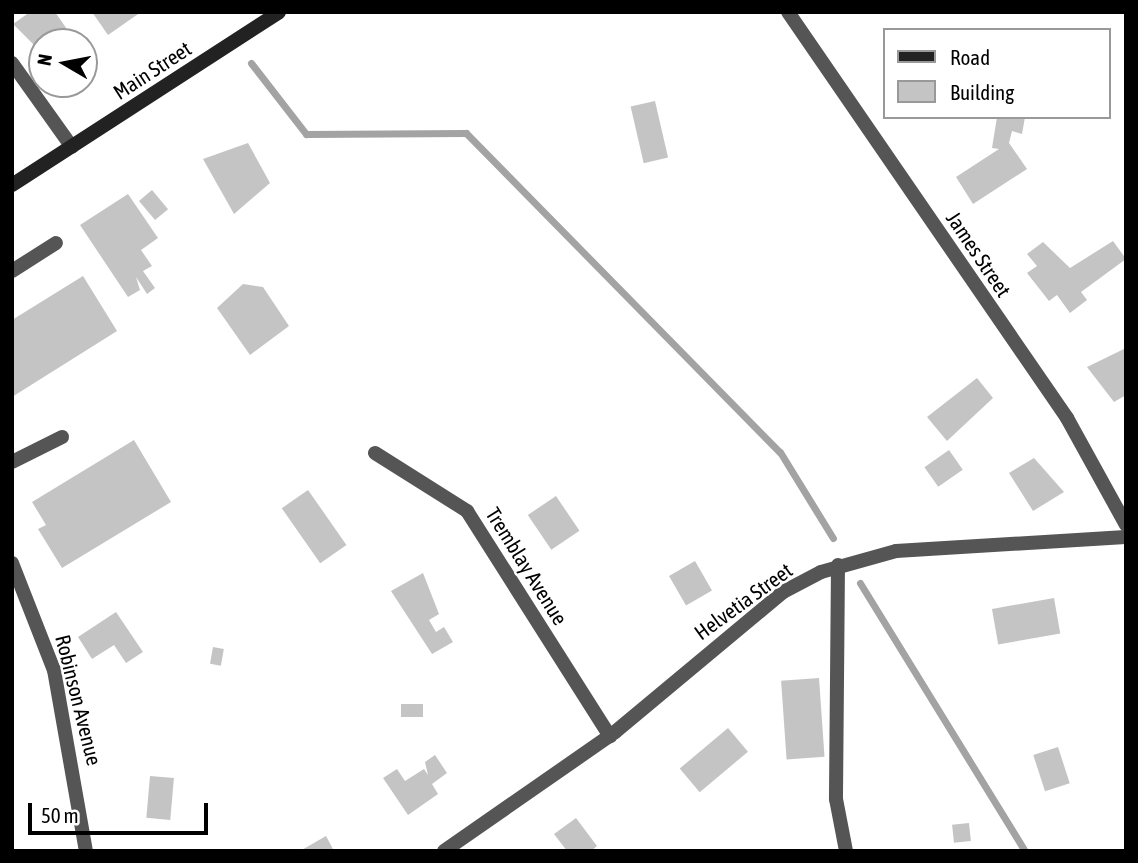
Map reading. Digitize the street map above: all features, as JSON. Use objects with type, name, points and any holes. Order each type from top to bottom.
[{"type":"main road","name":"Main Street","points":[[12,186],[279,12]]},
{"type":"street","name":"James Street","points":[[788,12],[1067,418],[1126,525]]},
{"type":"street","points":[[12,63],[72,147]]},
{"type":"street","points":[[12,271],[56,243]]},
{"type":"street","points":[[12,462],[62,437]]},
{"type":"street","name":"Tremblay Avenue","points":[[375,453],[467,511],[610,736]]},
{"type":"street","name":"Helvetia Street","points":[[444,851],[610,736],[783,592],[838,565],[896,551],[1126,537]]},
{"type":"street","name":"Robinson Avenue","points":[[12,563],[54,670],[86,851]]},
{"type":"street","points":[[838,565],[836,799],[846,851]]},
{"type":"building","points":[[30,12],[55,12],[66,28],[28,28],[28,39],[13,24]]},
{"type":"building","points":[[92,12],[141,12],[108,35]]},
{"type":"building","points":[[655,101],[668,158],[644,163],[631,107]]},
{"type":"building","points":[[997,119],[1025,119],[1022,134],[1012,131],[1009,143],[1027,169],[973,204],[956,177],[999,149],[992,148]]},
{"type":"building","points":[[248,143],[270,183],[234,214],[203,159]]},
{"type":"building","points":[[152,190],[168,209],[155,220],[139,201]]},
{"type":"building","points":[[128,194],[158,238],[141,250],[152,266],[143,271],[155,288],[147,294],[136,277],[140,290],[128,297],[80,225]]},
{"type":"building","points":[[1113,241],[1126,259],[1081,292],[1087,300],[1070,313],[1057,295],[1049,301],[1027,273],[1037,266],[1027,254],[1043,242],[1070,268]]},
{"type":"building","points":[[83,276],[117,331],[12,397],[12,320]]},
{"type":"building","points":[[243,284],[263,287],[289,326],[250,355],[217,308]]},
{"type":"building","points":[[1126,348],[1126,395],[1114,402],[1087,367]]},
{"type":"building","points":[[977,378],[993,398],[947,441],[927,417]]},
{"type":"building","points":[[134,440],[171,502],[62,568],[38,529],[46,525],[32,502]]},
{"type":"building","points":[[949,450],[963,470],[938,487],[924,467]]},
{"type":"building","points":[[1034,458],[1064,492],[1033,511],[1009,473]]},
{"type":"building","points":[[308,490],[346,545],[320,563],[282,508]]},
{"type":"building","points":[[556,496],[579,531],[551,550],[528,515]]},
{"type":"building","points":[[695,561],[712,590],[686,605],[669,576]]},
{"type":"building","points":[[423,573],[439,614],[429,620],[436,632],[444,627],[453,642],[432,654],[391,591]]},
{"type":"building","points":[[1054,598],[1060,633],[998,644],[992,609]]},
{"type":"building","points":[[116,612],[143,652],[126,663],[114,645],[92,659],[78,637]]},
{"type":"building","points":[[213,647],[224,649],[221,666],[210,664]]},
{"type":"building","points":[[819,678],[825,757],[787,759],[781,681]]},
{"type":"building","points":[[401,704],[423,704],[423,717],[401,717]]},
{"type":"building","points":[[728,728],[748,752],[700,792],[680,768]]},
{"type":"building","points":[[1058,747],[1070,783],[1045,791],[1033,755]]},
{"type":"building","points":[[435,755],[447,773],[432,784],[438,794],[408,815],[383,778],[397,769],[405,781],[424,769],[428,775],[425,762]]},
{"type":"building","points":[[150,776],[174,778],[170,820],[146,818]]},
{"type":"building","points":[[576,818],[597,846],[591,851],[567,851],[554,834]]},
{"type":"building","points":[[969,823],[971,841],[954,843],[952,825]]},
{"type":"building","points":[[326,836],[334,851],[300,851]]},
{"type":"waterway","points":[[251,63],[306,134],[466,133],[780,452],[833,538]]},
{"type":"waterway","points":[[860,583],[1025,851]]}]
